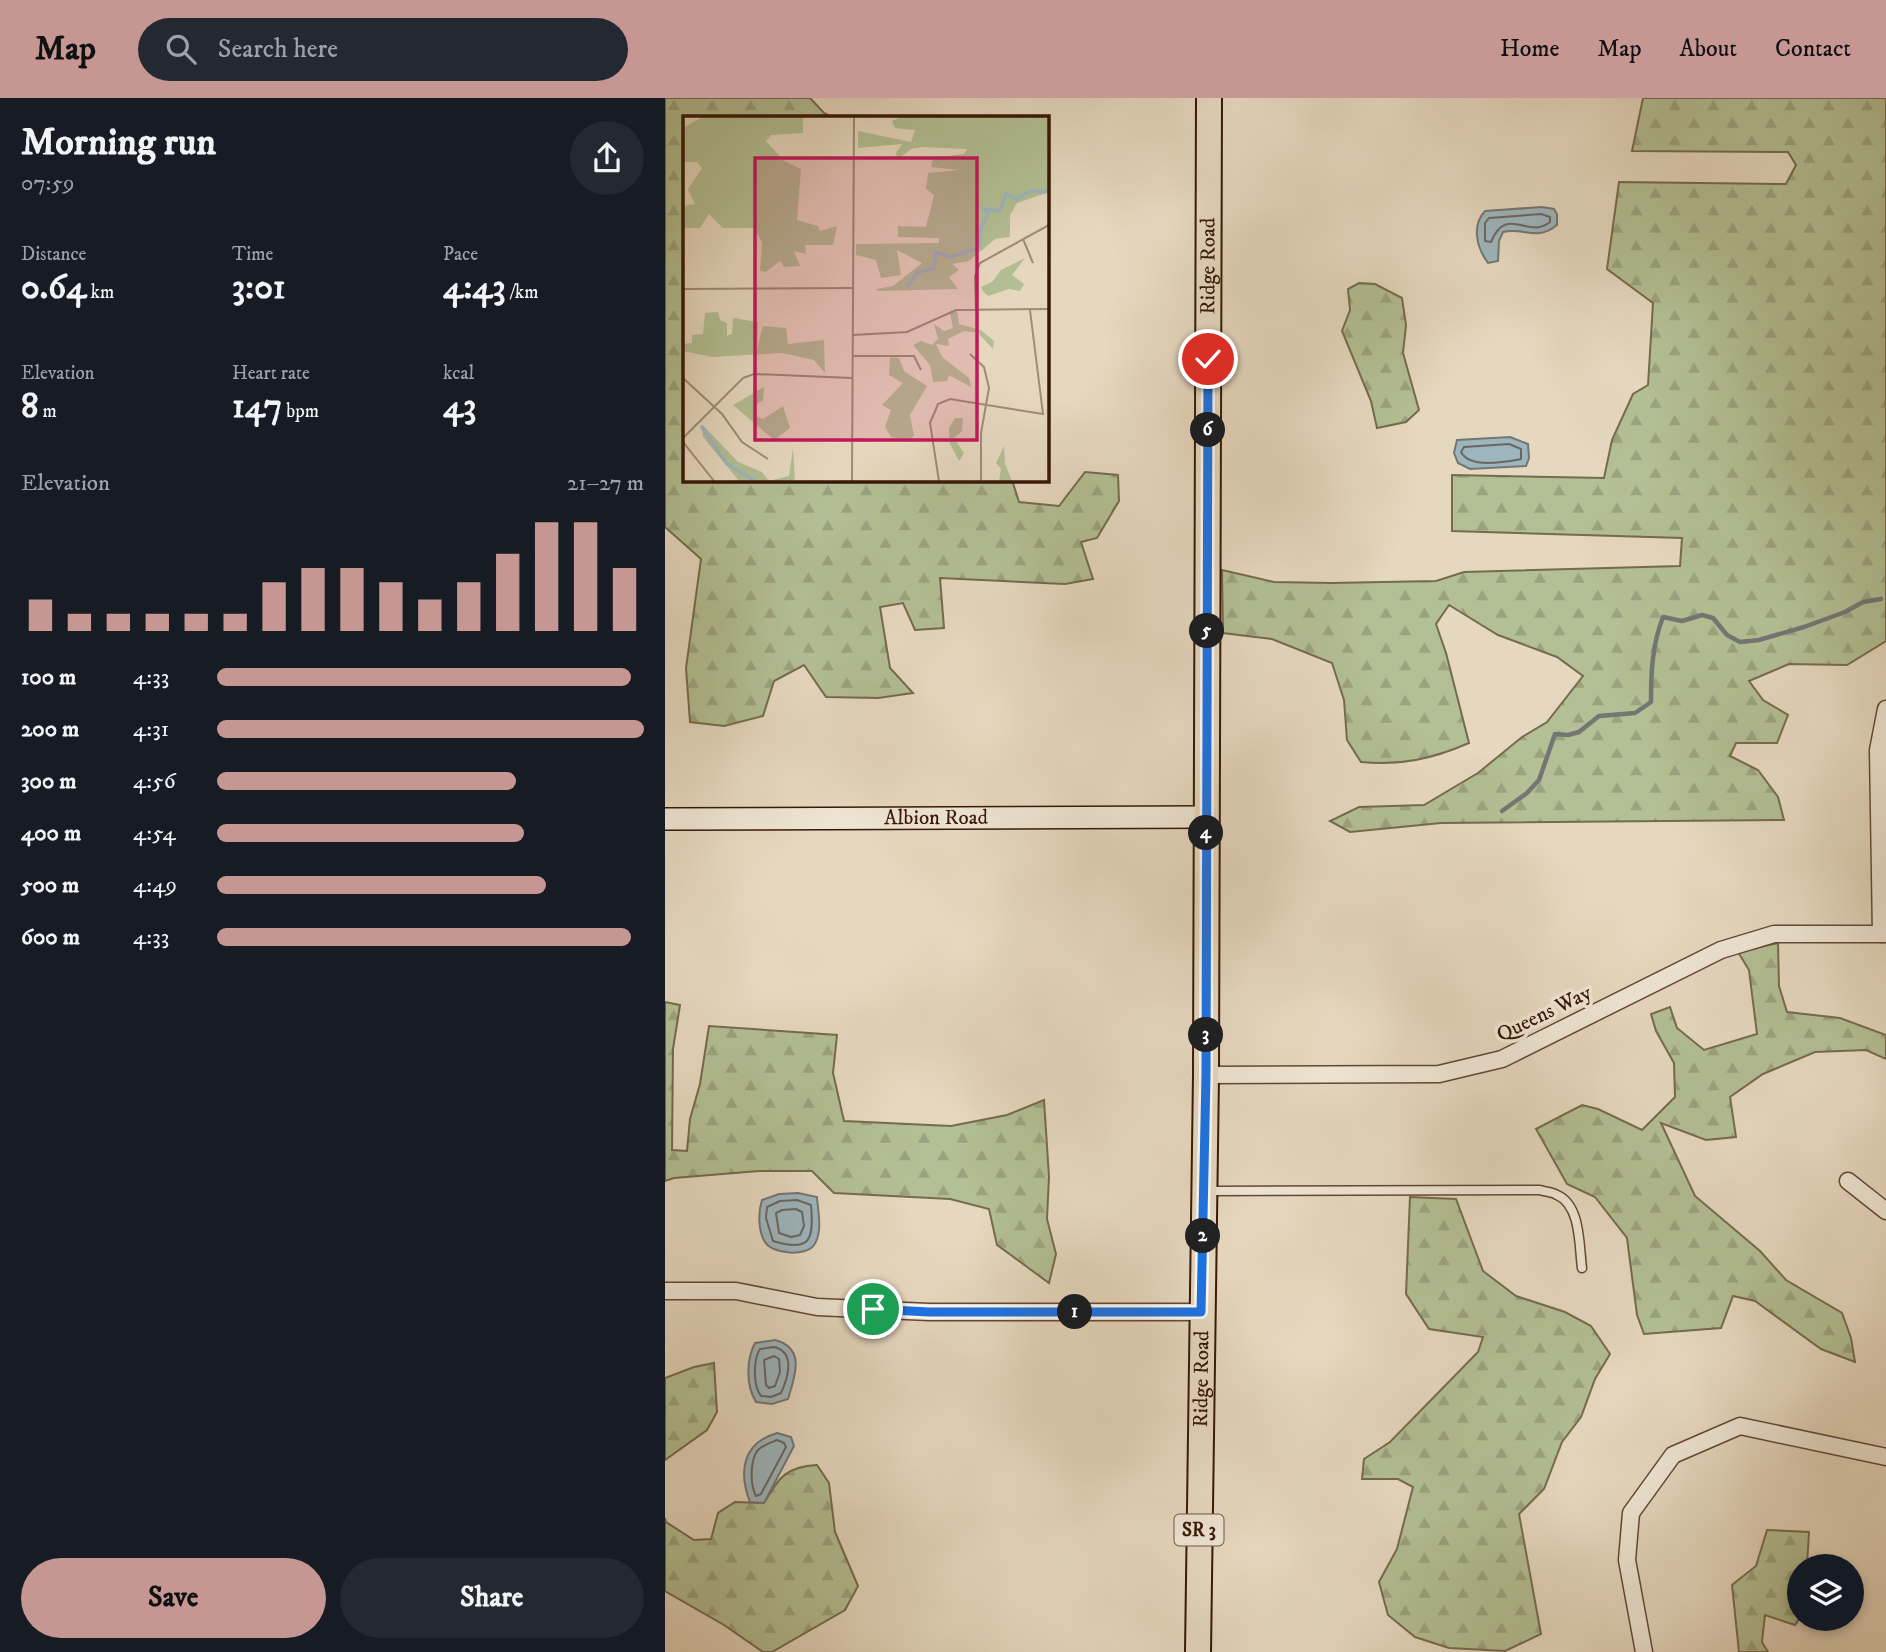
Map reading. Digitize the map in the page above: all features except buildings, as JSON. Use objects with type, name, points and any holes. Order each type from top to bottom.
[{"type":"main road","name":"Ridge Road","points":[[1198,1652],[1206,1075],[1209,98]]},
{"type":"street","points":[[1883,934],[1878,750],[1886,709]]},
{"type":"street","name":"Albion Road","points":[[665,819],[1206,817]]},
{"type":"street","name":"Queens Way","points":[[1206,1075],[1439,1074],[1502,1059],[1721,950],[1775,934],[1883,934]]},
{"type":"street","points":[[1848,1181],[1886,1211]]},
{"type":"street","points":[[665,1291],[736,1291],[817,1307],[929,1312],[1201,1312]]},
{"type":"street","points":[[1644,1652],[1627,1560],[1631,1513],[1674,1455],[1740,1426],[1886,1457]]},
{"type":"lane","points":[[1204,1191],[1540,1190],[1559,1195],[1569,1204],[1575,1220],[1582,1268]]},
{"type":"green space","points":[[665,98],[810,98],[830,116],[683,116],[683,481],[1012,481],[1019,502],[1059,506],[1085,472],[1118,475],[1119,501],[1097,538],[1081,542],[1093,579],[1065,584],[940,578],[944,628],[915,630],[903,603],[880,607],[890,668],[913,693],[878,698],[826,697],[804,665],[774,681],[763,716],[724,726],[690,722],[686,668],[701,559],[665,527]]},
{"type":"green space","points":[[1643,98],[1886,98],[1886,641],[1847,665],[1789,664],[1749,681],[1763,700],[1788,715],[1777,743],[1736,743],[1730,756],[1758,770],[1778,797],[1784,820],[1441,823],[1350,832],[1330,821],[1359,807],[1424,805],[1478,773],[1522,737],[1547,722],[1583,676],[1557,657],[1498,635],[1449,605],[1436,624],[1469,743],[1416,760],[1361,762],[1347,740],[1344,700],[1332,663],[1272,639],[1223,633],[1222,570],[1274,582],[1331,583],[1436,581],[1464,572],[1680,566],[1682,538],[1452,531],[1452,475],[1604,478],[1612,440],[1633,394],[1648,385],[1653,303],[1607,269],[1619,182],[1786,184],[1796,165],[1788,152],[1632,151]]},
{"type":"green space","points":[[1359,283],[1375,284],[1402,298],[1406,325],[1403,353],[1419,410],[1406,422],[1377,428],[1371,401],[1342,331],[1350,310],[1348,289]]},
{"type":"green space","points":[[1778,943],[1779,986],[1787,1012],[1840,1018],[1886,1035],[1886,1059],[1866,1050],[1815,1052],[1763,1074],[1730,1097],[1736,1137],[1706,1140],[1661,1123],[1695,1196],[1760,1251],[1786,1280],[1842,1313],[1851,1338],[1855,1362],[1821,1349],[1755,1301],[1733,1296],[1721,1328],[1644,1334],[1637,1315],[1627,1238],[1595,1197],[1567,1184],[1536,1129],[1582,1105],[1598,1109],[1642,1130],[1675,1097],[1674,1063],[1656,1031],[1651,1014],[1670,1007],[1677,1028],[1704,1050],[1757,1034],[1749,970],[1738,952]]},
{"type":"green space","points":[[665,1002],[680,1005],[673,1049],[672,1150],[687,1151],[690,1119],[700,1084],[709,1026],[837,1035],[833,1073],[844,1121],[951,1126],[1007,1115],[1044,1100],[1049,1177],[1047,1219],[1056,1254],[1049,1283],[997,1245],[989,1209],[950,1199],[834,1193],[812,1171],[759,1171],[665,1181]]},
{"type":"green space","points":[[1410,1197],[1456,1199],[1483,1271],[1516,1296],[1565,1312],[1591,1326],[1610,1354],[1595,1379],[1581,1417],[1562,1442],[1544,1489],[1519,1514],[1541,1634],[1505,1651],[1449,1648],[1415,1637],[1388,1615],[1379,1582],[1397,1549],[1413,1487],[1398,1479],[1362,1479],[1364,1459],[1390,1442],[1478,1352],[1483,1337],[1429,1329],[1406,1294]]},
{"type":"green space","points":[[714,1363],[717,1412],[707,1430],[665,1460],[665,1378]]},
{"type":"green space","points":[[817,1465],[829,1483],[835,1532],[858,1586],[845,1610],[772,1652],[763,1652],[724,1625],[665,1591],[665,1518],[666,1522],[694,1540],[711,1539],[718,1513],[735,1502],[764,1503],[784,1475],[797,1468]]},
{"type":"green space","points":[[1767,1530],[1809,1532],[1808,1554],[1787,1554],[1787,1622],[1765,1615],[1762,1642],[1768,1652],[1739,1652],[1732,1585],[1756,1566]]},
{"type":"water","points":[[1542,207],[1554,209],[1557,225],[1543,233],[1503,232],[1499,241],[1498,261],[1488,263],[1477,237],[1478,223],[1485,211]]},
{"type":"water","points":[[1510,437],[1528,444],[1529,458],[1526,466],[1470,469],[1458,463],[1454,453],[1457,440]]},
{"type":"water","points":[[798,1193],[817,1197],[817,1240],[810,1249],[804,1251],[774,1249],[765,1242],[761,1232],[759,1216],[762,1200],[779,1194]]},
{"type":"water","points":[[775,1340],[785,1344],[795,1356],[791,1390],[788,1399],[772,1404],[756,1402],[749,1381],[752,1350],[755,1343]]},
{"type":"water","points":[[777,1433],[791,1437],[794,1446],[764,1503],[750,1502],[744,1480],[746,1460],[757,1444]]},
{"type":"waterway","points":[[1502,811],[1527,793],[1539,780],[1555,734],[1579,732],[1599,716],[1635,713],[1651,702],[1653,659],[1663,617],[1682,621],[1702,615],[1713,618],[1727,635],[1740,642],[1759,640],[1804,627],[1845,612],[1863,602],[1881,599]]},
{"type":"route","points":[[873,1309],[929,1312],[1201,1312],[1206,1075],[1208,359]]}]
